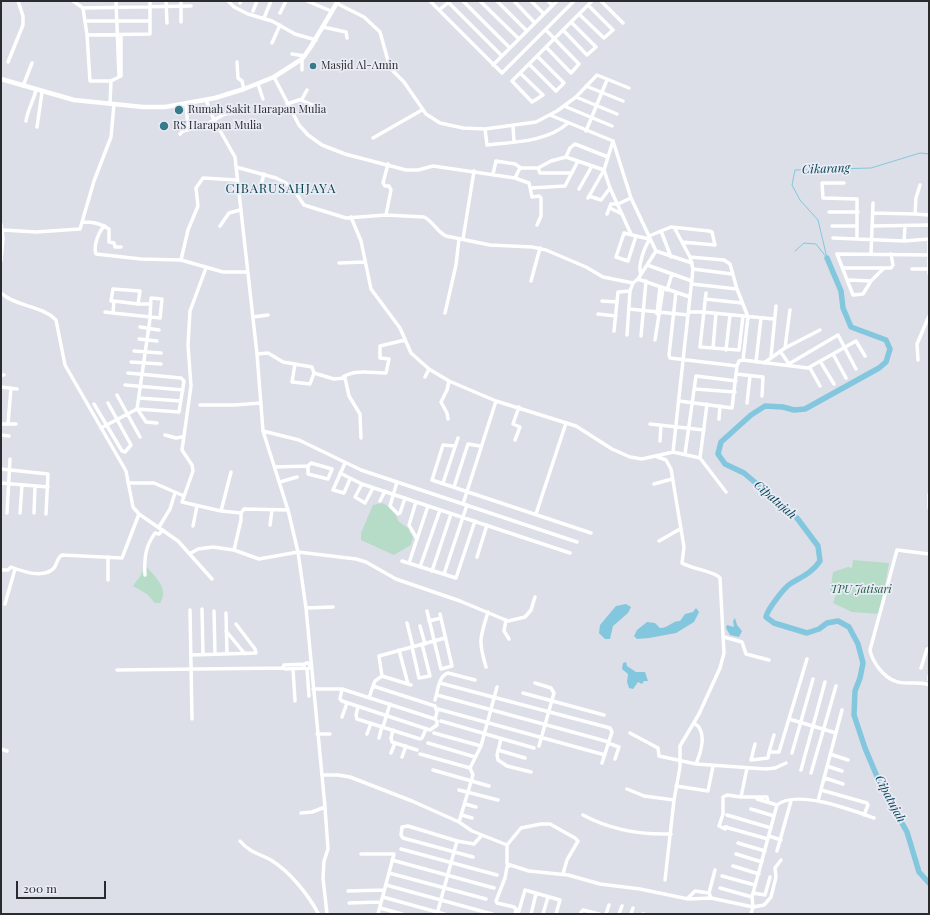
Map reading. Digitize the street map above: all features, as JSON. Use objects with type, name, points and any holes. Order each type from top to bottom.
[{"type":"main road","points":[[1,79],[74,100],[112,104],[153,108],[206,100],[258,84],[274,77],[303,58],[316,40],[337,2]]},
{"type":"street","points":[[8,62],[23,25],[23,16],[18,1]]},
{"type":"street","points":[[73,1],[84,7],[191,6]]},
{"type":"street","points":[[86,1],[84,7],[90,81],[111,81],[121,76],[120,35],[116,1]]},
{"type":"street","points":[[150,1],[152,7]]},
{"type":"street","points":[[87,35],[150,34],[153,1]]},
{"type":"street","points":[[166,1],[167,23]]},
{"type":"street","points":[[181,1],[181,22]]},
{"type":"street","points":[[228,1],[248,14],[264,18],[295,34],[316,40]]},
{"type":"street","points":[[253,11],[257,1]]},
{"type":"street","points":[[264,18],[271,1]]},
{"type":"street","points":[[280,13],[286,1]]},
{"type":"street","points":[[307,1],[331,11]]},
{"type":"street","points":[[430,1],[502,73],[574,1]]},
{"type":"street","points":[[463,1],[510,48]]},
{"type":"street","points":[[480,1],[518,40]]},
{"type":"street","points":[[497,1],[527,31]]},
{"type":"street","points":[[514,1],[535,23]]},
{"type":"street","points":[[531,1],[544,14]]},
{"type":"street","points":[[548,1],[552,6]]},
{"type":"street","points":[[493,65],[557,1]]},
{"type":"street","points":[[520,73],[543,95],[532,102],[512,81],[520,73],[529,64],[537,56],[546,47],[554,39],[563,30],[571,22],[579,14],[588,5],[592,1]]},
{"type":"street","points":[[601,1],[623,23]]},
{"type":"street","points":[[337,2],[364,17],[380,32],[384,43],[388,64],[404,82],[422,110],[431,119],[440,123],[463,128],[484,129],[536,122],[550,115],[576,97],[596,75],[629,88]]},
{"type":"street","points":[[439,10],[449,2],[502,56]]},
{"type":"street","points":[[579,14],[604,38],[613,30],[588,5]]},
{"type":"street","points":[[85,21],[150,21]]},
{"type":"street","points":[[563,30],[587,55],[596,47],[571,22]]},
{"type":"street","points":[[272,43],[280,25]]},
{"type":"street","points":[[323,28],[346,32],[347,38]]},
{"type":"street","points":[[546,30],[580,64],[571,73],[546,47]]},
{"type":"street","points":[[292,54],[303,58],[302,70]]},
{"type":"street","points":[[529,64],[556,91],[560,87],[564,82],[537,56]]},
{"type":"street","points":[[237,62],[238,79],[242,81],[244,89]]},
{"type":"street","points":[[23,86],[32,63]]},
{"type":"street","points":[[274,77],[287,104],[304,132],[316,141],[345,154],[388,164],[406,170],[418,170],[433,166],[493,174],[529,182],[532,197],[539,196],[541,198],[541,216],[537,225]]},
{"type":"street","points":[[586,131],[607,80]]},
{"type":"street","points":[[3,230],[36,232],[80,229],[94,180],[111,137],[111,81]]},
{"type":"street","points":[[258,84],[263,99]]},
{"type":"street","points":[[586,86],[623,101]]},
{"type":"street","points":[[26,121],[28,107],[33,103],[36,90]]},
{"type":"street","points":[[301,100],[307,90]]},
{"type":"street","points":[[37,127],[42,92]]},
{"type":"street","points":[[576,97],[617,114]]},
{"type":"street","points":[[206,100],[214,120],[234,154],[257,354],[263,431],[280,482],[298,552],[306,608],[309,696]]},
{"type":"street","points":[[287,104],[301,100],[322,109]]},
{"type":"street","points":[[186,103],[188,130]]},
{"type":"street","points":[[564,106],[612,126]]},
{"type":"street","points":[[373,138],[422,110]]},
{"type":"street","points":[[180,134],[201,126],[225,114],[234,113]]},
{"type":"street","points":[[550,115],[613,141]]},
{"type":"street","points":[[484,129],[487,145],[514,142],[548,135],[559,130],[568,123]]},
{"type":"street","points":[[513,126],[514,142]]},
{"type":"street","points":[[610,188],[601,200],[589,197],[604,169],[613,141]]},
{"type":"street","points":[[613,141],[631,198],[656,251],[692,263]]},
{"type":"street","points":[[566,157],[571,146],[576,144],[608,157]]},
{"type":"street","points":[[493,174],[496,161],[515,164],[521,168],[538,168],[554,160],[566,157],[604,169]]},
{"type":"street","points":[[531,188],[565,186],[578,161]]},
{"type":"street","points":[[386,215],[391,190],[389,186],[385,186],[383,183],[388,164]]},
{"type":"street","points":[[579,189],[592,166]]},
{"type":"street","points":[[236,167],[279,179],[291,186],[304,205],[341,217],[351,218],[386,215],[426,218],[442,234],[495,245],[540,248],[558,254],[602,277],[633,283]]},
{"type":"street","points":[[516,178],[518,171],[521,168]]},
{"type":"street","points":[[538,168],[540,173],[572,173]]},
{"type":"street","points":[[604,169],[610,188],[631,234]]},
{"type":"street","points":[[445,313],[474,171]]},
{"type":"street","points":[[261,185],[264,174]]},
{"type":"street","points":[[181,260],[188,230],[198,206],[196,188],[203,178],[237,180]]},
{"type":"street","points":[[844,183],[822,184],[823,198],[857,199],[857,239]]},
{"type":"street","points":[[915,214],[916,198],[920,185]]},
{"type":"street","points":[[607,214],[611,204],[618,204],[631,198]]},
{"type":"street","points":[[871,254],[873,203]]},
{"type":"street","points":[[610,208],[622,214]]},
{"type":"street","points":[[220,226],[229,213],[240,210]]},
{"type":"street","points":[[829,212],[858,212]]},
{"type":"street","points":[[873,213],[929,215]]},
{"type":"street","points":[[351,218],[361,241],[364,262],[371,289],[398,324],[413,356],[429,369],[449,381],[496,401],[581,428],[604,445],[619,453],[639,459],[673,452],[700,458],[726,492]]},
{"type":"street","points":[[82,222],[98,223],[106,226],[108,229],[109,242],[114,243],[115,247],[121,247]]},
{"type":"street","points":[[1,224],[3,230],[1,261]]},
{"type":"street","points":[[873,226],[929,225]]},
{"type":"street","points":[[106,226],[103,227],[96,243],[96,254],[134,258],[181,260],[229,273],[248,272]]},
{"type":"street","points":[[832,226],[857,226]]},
{"type":"street","points":[[904,241],[905,226]]},
{"type":"street","points":[[636,236],[628,261],[616,257],[623,233],[649,238],[671,227],[675,229],[710,231],[715,245],[682,242]]},
{"type":"street","points":[[673,452],[693,269],[690,256],[675,229]]},
{"type":"street","points":[[661,231],[671,257]]},
{"type":"street","points":[[641,274],[640,268],[649,238]]},
{"type":"street","points":[[833,238],[904,241],[929,240],[929,274]]},
{"type":"street","points":[[531,281],[540,248]]},
{"type":"street","points":[[627,335],[630,291],[633,283],[638,279],[656,251]]},
{"type":"street","points":[[884,268],[871,281],[862,295],[853,295],[849,280],[838,253],[928,255]]},
{"type":"street","points":[[844,268],[884,268],[893,266],[891,254]]},
{"type":"street","points":[[690,256],[727,261],[730,264],[737,289],[748,317],[743,360]]},
{"type":"street","points":[[339,263],[364,262]]},
{"type":"street","points":[[647,265],[692,283],[737,289]]},
{"type":"street","points":[[206,268],[190,312],[188,345],[191,386],[182,437],[182,450],[192,465],[193,471],[182,502],[221,511],[240,513],[244,509],[288,510]]},
{"type":"street","points":[[912,268],[929,269]]},
{"type":"street","points":[[693,269],[732,274]]},
{"type":"street","points":[[655,340],[658,313],[664,289],[672,274]]},
{"type":"street","points":[[638,279],[664,289],[690,296]]},
{"type":"street","points":[[849,280],[871,281]]},
{"type":"street","points":[[641,336],[646,281]]},
{"type":"street","points":[[113,313],[114,301],[111,300],[113,289],[140,291],[138,304]]},
{"type":"street","points":[[614,331],[619,291],[630,291]]},
{"type":"street","points":[[676,292],[669,357],[737,366]]},
{"type":"street","points":[[706,293],[700,346],[726,350],[740,350],[743,316]]},
{"type":"street","points":[[1,294],[23,304],[43,310],[56,320],[65,365],[126,471],[132,504],[139,514],[159,527],[191,553],[212,579]]},
{"type":"street","points":[[105,312],[113,313],[150,317],[160,318],[162,299],[151,298],[151,304],[150,317],[149,329],[139,398],[138,410],[148,426]]},
{"type":"street","points":[[705,299],[742,303]]},
{"type":"street","points":[[114,301],[151,304]]},
{"type":"street","points":[[602,301],[617,302]]},
{"type":"street","points":[[771,357],[776,306]]},
{"type":"street","points":[[629,308],[658,313],[689,314],[703,312],[774,319]]},
{"type":"street","points":[[785,348],[790,310]]},
{"type":"street","points":[[713,348],[716,313]]},
{"type":"street","points":[[598,314],[616,316]]},
{"type":"street","points":[[253,317],[268,315]]},
{"type":"street","points":[[726,350],[730,315]]},
{"type":"street","points":[[918,360],[917,344],[929,316]]},
{"type":"street","points":[[756,362],[761,318]]},
{"type":"street","points":[[140,327],[159,330]]},
{"type":"street","points":[[764,363],[785,348],[820,330]]},
{"type":"street","points":[[788,365],[838,335],[856,369]]},
{"type":"street","points":[[139,339],[157,341]]},
{"type":"street","points":[[314,373],[334,379],[356,373],[376,371],[386,373],[389,359],[380,358],[380,346],[405,340]]},
{"type":"street","points":[[679,401],[733,408],[737,366],[739,361],[743,360],[810,368],[857,341],[865,356]]},
{"type":"street","points":[[134,351],[161,353]]},
{"type":"street","points":[[780,351],[788,365]]},
{"type":"street","points":[[257,354],[268,353],[281,361],[312,367],[314,373],[310,384],[292,382],[295,364]]},
{"type":"street","points":[[833,354],[846,378]]},
{"type":"street","points":[[820,361],[834,384]]},
{"type":"street","points":[[131,362],[161,364]]},
{"type":"street","points":[[810,368],[820,386]]},
{"type":"street","points":[[425,377],[429,369]]},
{"type":"street","points":[[101,428],[138,410],[178,412],[184,381],[181,378],[128,373]]},
{"type":"street","points":[[736,374],[763,377],[762,396]]},
{"type":"street","points":[[685,454],[694,403],[697,375],[736,381]]},
{"type":"street","points":[[748,402],[750,376]]},
{"type":"street","points":[[343,377],[347,380],[350,396],[360,412],[361,438]]},
{"type":"street","points":[[448,419],[447,413],[441,401],[446,392],[449,381]]},
{"type":"street","points":[[125,385],[183,390]]},
{"type":"street","points":[[1,387],[17,389]]},
{"type":"street","points":[[8,424],[11,388]]},
{"type":"street","points":[[695,389],[735,392]]},
{"type":"street","points":[[117,395],[140,437]]},
{"type":"street","points":[[139,398],[181,401]]},
{"type":"street","points":[[462,504],[496,401]]},
{"type":"street","points":[[94,404],[122,451],[125,452],[131,445],[108,403]]},
{"type":"street","points":[[200,404],[234,405],[261,403]]},
{"type":"street","points":[[700,458],[707,404]]},
{"type":"street","points":[[719,419],[720,406]]},
{"type":"street","points":[[515,440],[520,427],[513,424],[519,408]]},
{"type":"street","points":[[146,422],[157,423]]},
{"type":"street","points":[[536,514],[566,423]]},
{"type":"street","points":[[1,424],[16,424]]},
{"type":"street","points":[[650,424],[704,430]]},
{"type":"street","points":[[660,441],[661,425]]},
{"type":"street","points":[[263,431],[299,440],[361,470],[578,542]]},
{"type":"street","points":[[1,435],[9,436]]},
{"type":"street","points":[[165,435],[176,438],[182,437]]},
{"type":"street","points":[[443,484],[458,438]]},
{"type":"street","points":[[454,487],[468,444],[480,446]]},
{"type":"street","points":[[455,446],[442,445],[432,479],[591,533]]},
{"type":"street","points":[[655,456],[662,458],[669,464],[684,547],[682,563],[695,570],[717,574],[720,578],[724,637],[724,649],[721,664],[694,723],[681,745],[665,880]]},
{"type":"street","points":[[7,513],[10,459]]},
{"type":"street","points":[[275,467],[308,466],[311,463],[332,469],[328,479],[309,474],[308,466]]},
{"type":"street","points":[[345,463],[334,491],[344,493],[350,479]]},
{"type":"street","points":[[1,469],[47,473],[49,477],[46,514]]},
{"type":"street","points":[[221,511],[231,472]]},
{"type":"street","points":[[340,473],[350,479],[373,488],[570,552]]},
{"type":"street","points":[[280,482],[297,477]]},
{"type":"street","points":[[654,484],[672,479]]},
{"type":"street","points":[[128,483],[150,482],[184,496]]},
{"type":"street","points":[[397,482],[390,505],[398,514],[400,513],[405,498]]},
{"type":"street","points":[[1,483],[48,487]]},
{"type":"street","points":[[362,484],[355,497],[365,503],[373,488]]},
{"type":"street","points":[[20,513],[22,485]]},
{"type":"street","points":[[34,513],[36,486]]},
{"type":"street","points":[[380,501],[384,491]]},
{"type":"street","points":[[159,527],[170,509],[175,493]]},
{"type":"street","points":[[929,494],[929,508]]},
{"type":"street","points":[[416,502],[409,525],[417,539]]},
{"type":"street","points":[[444,574],[467,505]]},
{"type":"street","points":[[193,526],[197,506]]},
{"type":"street","points":[[409,563],[428,506]]},
{"type":"street","points":[[270,525],[272,510]]},
{"type":"street","points":[[420,567],[440,510]]},
{"type":"street","points":[[234,550],[241,520],[240,513]]},
{"type":"street","points":[[1,570],[8,570],[11,567],[32,573],[47,572],[54,567],[59,557],[62,555],[123,557],[139,514]]},
{"type":"street","points":[[432,571],[451,514]]},
{"type":"street","points":[[402,561],[456,578],[475,521]]},
{"type":"street","points":[[477,557],[487,525]]},
{"type":"street","points":[[659,541],[680,529]]},
{"type":"street","points":[[145,575],[144,557],[148,544],[155,533],[159,534],[163,530]]},
{"type":"street","points":[[191,553],[194,550],[206,548],[234,550],[254,558],[263,559],[298,552],[359,559],[396,579],[488,612],[506,620],[518,620],[525,617],[531,610],[535,597]]},
{"type":"street","points":[[929,554],[897,550],[870,650],[876,665],[894,682],[921,683],[929,685]]},
{"type":"street","points":[[108,557],[108,580]]},
{"type":"street","points":[[4,604],[15,569]]},
{"type":"street","points":[[306,608],[333,607]]},
{"type":"street","points":[[202,609],[203,654]]},
{"type":"street","points":[[190,610],[192,719]]},
{"type":"street","points":[[214,611],[215,654]]},
{"type":"street","points":[[427,611],[429,621],[441,669],[452,666],[440,616],[429,621]]},
{"type":"street","points":[[486,667],[480,636],[488,612]]},
{"type":"street","points":[[226,613],[227,654]]},
{"type":"street","points":[[506,620],[504,631],[509,639]]},
{"type":"street","points":[[407,623],[419,678],[430,676],[420,626]]},
{"type":"street","points":[[191,655],[256,653],[255,649],[236,624]]},
{"type":"street","points":[[226,631],[244,654]]},
{"type":"street","points":[[724,637],[743,643],[746,654],[769,660]]},
{"type":"street","points":[[382,676],[379,656],[445,638]]},
{"type":"street","points":[[921,668],[926,649],[929,648]]},
{"type":"street","points":[[382,676],[410,684],[399,650]]},
{"type":"street","points":[[769,752],[779,752],[807,658]]},
{"type":"street","points":[[117,670],[308,666]]},
{"type":"street","points":[[284,667],[293,669],[308,666]]},
{"type":"street","points":[[240,841],[248,850],[270,860],[284,870],[310,899],[318,913],[327,913],[323,885],[324,861],[328,849],[325,807],[313,689],[308,666]]},
{"type":"street","points":[[293,669],[295,701]]},
{"type":"street","points":[[435,700],[443,676],[447,673],[476,680]]},
{"type":"street","points":[[369,698],[375,681],[382,676]]},
{"type":"street","points":[[792,753],[813,679]]},
{"type":"street","points":[[801,770],[814,727],[825,682]]},
{"type":"street","points":[[440,683],[610,728],[612,732],[602,763]]},
{"type":"street","points":[[536,684],[553,690],[552,701],[539,746]]},
{"type":"street","points":[[342,689],[341,701],[426,729],[434,729],[438,722],[435,719],[437,712],[435,706],[373,686]]},
{"type":"street","points":[[811,773],[836,686]]},
{"type":"street","points":[[459,822],[473,775],[470,768],[482,746],[497,687]]},
{"type":"street","points":[[313,689],[342,689],[435,719]]},
{"type":"street","points":[[523,693],[604,715]]},
{"type":"street","points":[[437,695],[608,742],[619,747],[615,759]]},
{"type":"street","points":[[342,717],[347,703]]},
{"type":"street","points":[[379,738],[390,704]]},
{"type":"street","points":[[358,707],[356,719],[420,739],[422,738],[426,729]]},
{"type":"street","points":[[438,708],[605,755]]},
{"type":"street","points":[[818,801],[842,710]]},
{"type":"street","points":[[789,719],[836,733]]},
{"type":"street","points":[[441,721],[534,748]]},
{"type":"street","points":[[367,734],[371,723]]},
{"type":"street","points":[[694,723],[701,728],[702,732],[702,745],[696,764]]},
{"type":"street","points":[[393,730],[391,740],[395,743],[417,750]]},
{"type":"street","points":[[434,732],[482,746]]},
{"type":"street","points":[[630,733],[657,747],[659,756],[680,762],[713,766],[772,769],[786,763]]},
{"type":"street","points":[[317,734],[330,734]]},
{"type":"street","points":[[755,744],[751,760],[768,758],[774,735]]},
{"type":"street","points":[[501,739],[497,758],[502,764],[531,772]]},
{"type":"street","points":[[391,753],[395,743]]},
{"type":"street","points":[[428,743],[475,757]]},
{"type":"street","points":[[402,757],[406,746]]},
{"type":"street","points":[[1,749],[7,751]]},
{"type":"street","points":[[498,750],[525,758]]},
{"type":"street","points":[[420,754],[470,768]]},
{"type":"street","points":[[830,754],[848,760]]},
{"type":"street","points":[[676,786],[708,791],[713,766]]},
{"type":"street","points":[[827,766],[842,771]]},
{"type":"street","points":[[741,797],[747,768]]},
{"type":"street","points":[[433,770],[489,786]]},
{"type":"street","points":[[322,775],[350,777],[459,822],[482,835],[507,845]]},
{"type":"street","points":[[825,778],[843,784]]},
{"type":"street","points":[[627,789],[644,796],[674,800]]},
{"type":"street","points":[[459,790],[498,800]]},
{"type":"street","points":[[821,790],[867,802],[868,805],[864,815]]},
{"type":"street","points":[[781,840],[726,827],[725,829],[719,826],[723,814],[723,797],[727,795],[756,797],[777,805],[806,799],[818,801],[874,818]]},
{"type":"street","points":[[778,851],[791,801]]},
{"type":"street","points":[[465,804],[476,807]]},
{"type":"street","points":[[751,914],[753,906],[752,897],[777,805]]},
{"type":"street","points":[[301,813],[312,812],[325,807]]},
{"type":"street","points":[[751,809],[774,816]]},
{"type":"street","points":[[462,815],[472,818]]},
{"type":"street","points":[[583,815],[603,825],[627,831],[671,834]]},
{"type":"street","points":[[727,815],[771,828]]},
{"type":"street","points":[[563,874],[567,860],[578,841],[554,826],[541,824],[521,828],[507,845],[506,862],[509,866],[535,872],[563,874],[600,884],[640,889],[688,898],[711,898],[753,906],[764,905],[771,897],[776,877],[775,868],[781,860]]},
{"type":"street","points":[[473,857],[403,838],[401,836],[402,828],[403,826],[408,826],[457,841],[474,844],[482,835]]},
{"type":"street","points":[[438,913],[457,841]]},
{"type":"street","points":[[738,843],[765,851]]},
{"type":"street","points":[[401,849],[497,875]]},
{"type":"street","points":[[361,854],[393,853],[378,914]]},
{"type":"street","points":[[736,854],[762,862]]},
{"type":"street","points":[[392,860],[494,888]]},
{"type":"street","points":[[509,866],[507,866],[505,878],[496,901],[516,908],[517,914]]},
{"type":"street","points":[[733,866],[759,874]]},
{"type":"street","points":[[711,898],[709,893],[715,870]]},
{"type":"street","points":[[389,873],[486,899]]},
{"type":"street","points":[[722,876],[755,885]]},
{"type":"street","points":[[753,893],[765,895],[770,877]]},
{"type":"street","points":[[386,885],[492,914]]},
{"type":"street","points":[[720,888],[752,897]]},
{"type":"street","points":[[348,891],[384,890]]},
{"type":"street","points":[[517,914],[525,890],[560,900],[556,914]]},
{"type":"street","points":[[688,898],[695,891],[709,893]]},
{"type":"street","points":[[531,914],[536,894]]},
{"type":"street","points":[[383,897],[444,914]]},
{"type":"street","points":[[543,914],[548,897]]},
{"type":"street","points":[[349,903],[381,902]]},
{"type":"street","points":[[606,914],[608,905]]},
{"type":"street","points":[[619,914],[622,906]]},
{"type":"street","points":[[380,908],[402,914]]},
{"type":"street","points":[[631,914],[633,908]]},
{"type":"street","points":[[580,914],[583,910],[599,914]]},
{"type":"green space","points":[[382,503],[393,510],[398,521],[409,529],[413,537],[411,545],[394,555],[361,540],[361,533],[373,505]]},
{"type":"green space","name":"TPU Jatisari","points":[[853,560],[889,563],[880,614],[852,612],[833,603],[836,594],[830,592],[833,572],[848,567],[852,568]]},
{"type":"green space","points":[[145,565],[160,582],[162,587],[163,598],[160,603],[155,603],[147,594],[133,586],[141,575]]},
{"type":"water","points":[[626,604],[631,607],[628,613],[613,626],[610,639],[605,639],[599,633],[600,625],[616,606]]},
{"type":"water","points":[[696,608],[699,612],[694,622],[676,633],[637,639],[634,636],[637,630],[647,622],[655,623],[660,628],[663,628],[680,621],[685,614],[693,612]]},
{"type":"water","points":[[735,618],[737,625],[742,631],[739,637],[730,635],[726,628],[727,625],[734,627],[733,621]]},
{"type":"water","points":[[626,662],[627,666],[636,672],[645,672],[648,681],[644,681],[642,684],[638,682],[633,689],[629,688],[627,682],[628,674],[622,669],[623,663]]},
{"type":"waterway","name":"Cikarang","points":[[827,258],[818,220],[800,200],[792,185],[795,170],[871,168],[920,153],[929,154]]},
{"type":"waterway","name":"Cipatujah","points":[[795,251],[804,243],[816,244],[827,258]]},
{"type":"waterway","name":"Cipatujah","points":[[827,258],[841,291],[843,308],[851,327],[886,340],[890,349],[886,362],[879,368],[805,409],[794,410],[783,407],[765,406],[751,415],[721,442],[718,454],[725,464],[744,473],[797,518],[818,546],[820,561],[810,572],[787,586],[772,605],[766,617],[774,623],[807,633],[819,629],[827,623],[838,621],[849,627],[858,644],[863,663],[860,678],[855,691],[854,715],[865,748],[881,786],[907,832],[919,872],[929,883]]},
{"type":"place","name":"Masjid Al-Amin","points":[[313,66]]},
{"type":"place","name":"Rumah Sakit Harapan Mulia","points":[[179,110]]},
{"type":"place","name":"RS Harapan Mulia","points":[[164,126]]},
{"type":"district","name":"CIBARUSAHJAYA","points":[[281,189]]}]
